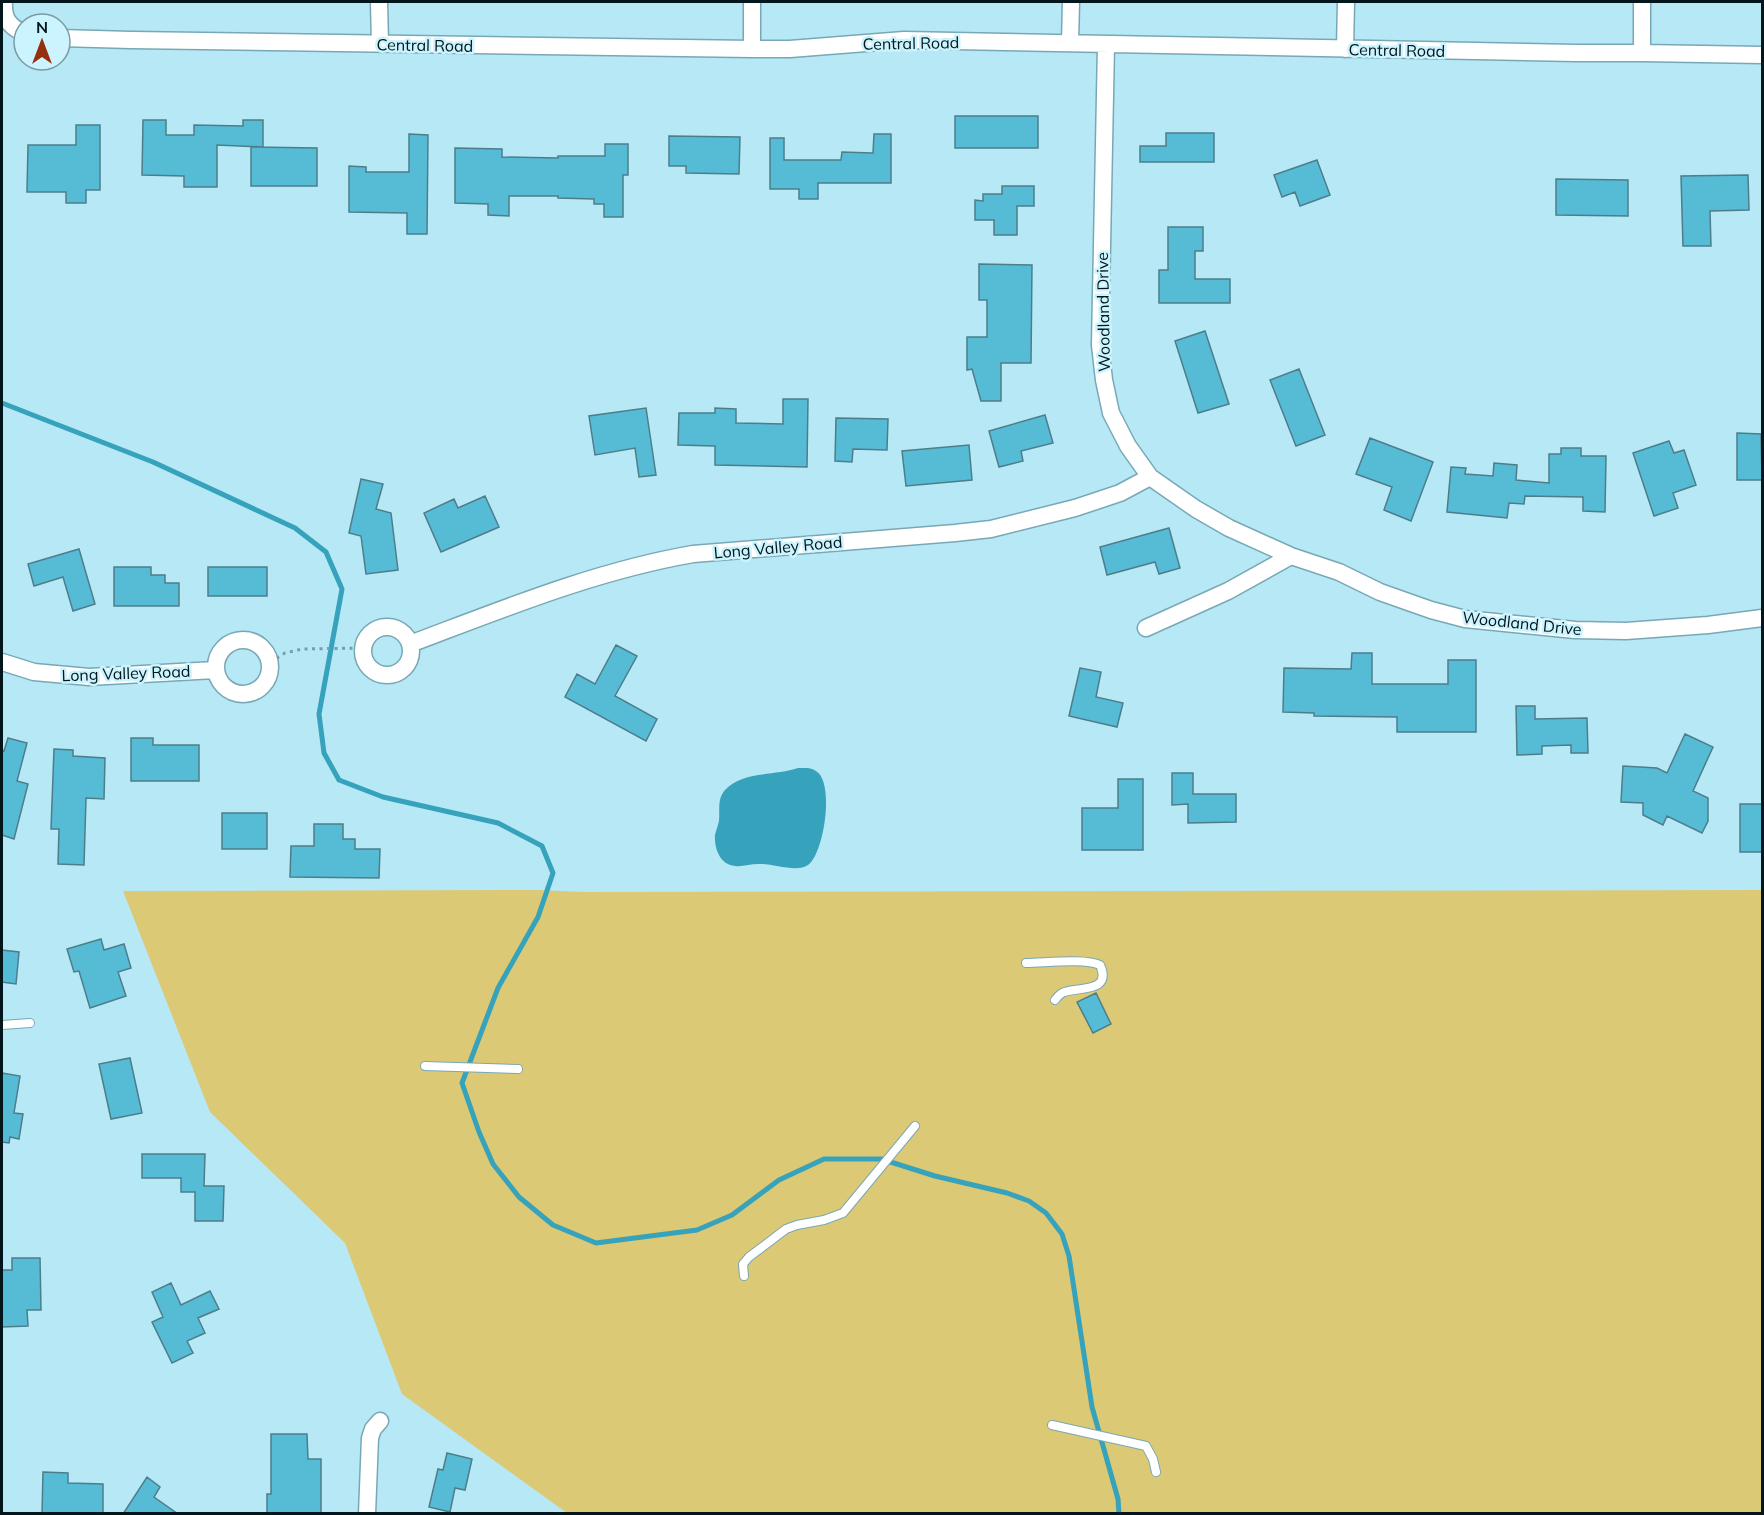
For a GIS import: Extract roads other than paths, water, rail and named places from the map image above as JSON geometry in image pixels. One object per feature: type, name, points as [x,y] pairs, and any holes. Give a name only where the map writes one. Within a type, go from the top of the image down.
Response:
[{"type":"street","points":[[379,2],[380,44]]},
{"type":"street","points":[[752,2],[752,49]]},
{"type":"street","points":[[1070,43],[1071,2]]},
{"type":"street","points":[[1345,49],[1346,2]]},
{"type":"street","points":[[1642,2],[1642,52]]},
{"type":"street","name":"Central Road","points":[[72,38],[752,49],[790,49],[904,40],[1762,55]]},
{"type":"street","name":"Woodland Drive","points":[[1106,45],[1100,345],[1111,413],[1128,446],[1150,477],[1196,509],[1221,523],[1292,556],[1339,572],[1380,592],[1465,619],[1575,630],[1626,631],[1708,625],[1762,618]]},
{"type":"street","name":"Long Valley Road","points":[[410,644],[548,593],[628,567],[663,559],[693,554],[991,529],[1075,508],[1120,493],[1150,477]]},
{"type":"street","points":[[1146,628],[1228,591],[1292,556]]},
{"type":"street","points":[[385,627],[393,627],[401,631],[410,644],[410,659],[400,671],[393,674],[378,673],[371,669],[356,648],[366,640],[370,633],[385,627]]},
{"type":"street","points":[[234,641],[253,641],[267,653],[270,662],[269,677],[258,690],[250,693],[231,692],[223,686],[215,670],[220,652],[234,641]]},
{"type":"street","name":"Long Valley Road","points":[[2,662],[34,672],[89,677],[215,670]]},
{"type":"street","points":[[367,1514],[370,1438],[373,1429],[380,1421]]},
{"type":"lane","points":[[1026,963],[1083,961],[1100,965],[1103,976],[1100,983],[1094,987],[1064,992],[1055,1000]]},
{"type":"lane","points":[[2,1025],[30,1023]]},
{"type":"lane","points":[[425,1066],[518,1069]]},
{"type":"lane","points":[[744,1276],[743,1264],[786,1229],[843,1213],[915,1126]]},
{"type":"lane","points":[[1052,1425],[1146,1446],[1156,1472]]},
{"type":"water","points":[[798,768],[810,768],[816,771],[822,778],[825,789],[823,833],[814,858],[808,865],[797,868],[764,864],[735,866],[725,863],[719,855],[715,840],[722,793],[740,780]]},
{"type":"waterway","points":[[2,403],[153,462],[295,528],[326,552],[342,589],[319,714],[324,753],[339,780],[383,797],[498,823],[542,846],[553,873],[538,917],[498,988],[462,1083],[493,1164],[519,1197],[553,1225],[596,1243],[697,1230],[732,1215],[779,1180],[824,1159],[881,1159],[1029,1201],[1046,1213],[1062,1234],[1069,1256],[1092,1407],[1118,1499],[1119,1514]]}]
